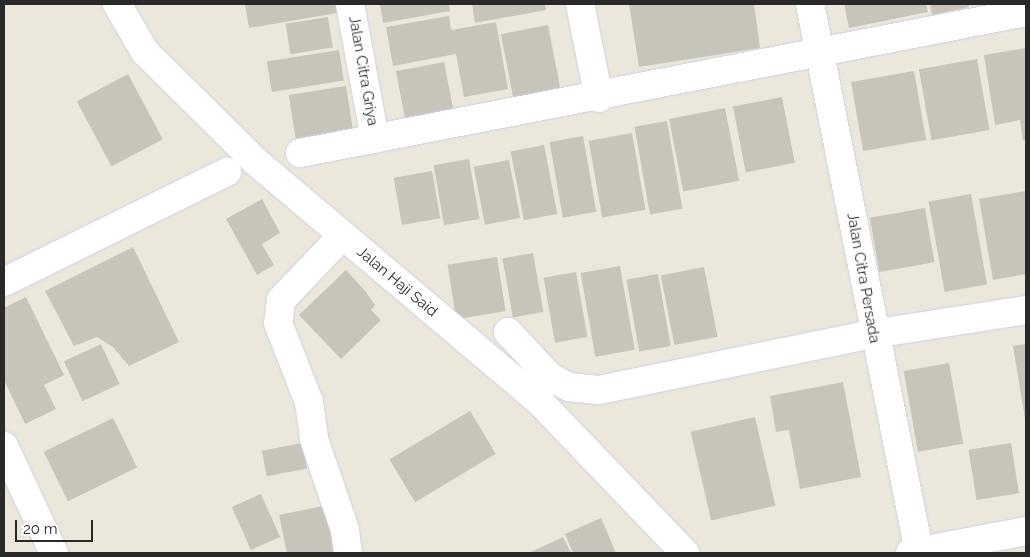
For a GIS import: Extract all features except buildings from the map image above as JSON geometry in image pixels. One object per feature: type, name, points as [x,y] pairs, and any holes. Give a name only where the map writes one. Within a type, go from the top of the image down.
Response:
[{"type":"street","name":"Jalan Haji Said","points":[[116,4],[145,52],[255,161],[541,403],[685,553]]},
{"type":"street","name":"Jalan Citra Griya","points":[[350,4],[375,139]]},
{"type":"street","points":[[580,4],[599,98]]},
{"type":"street","name":"Jalan Citra Persada","points":[[810,4],[848,184],[852,220],[914,552]]},
{"type":"street","points":[[300,153],[599,98],[819,51],[1026,12]]},
{"type":"street","points":[[4,282],[227,172]]},
{"type":"street","points":[[342,236],[281,300],[278,323],[309,402],[314,439],[344,530],[348,553]]},
{"type":"street","points":[[508,332],[550,377],[585,391],[873,334],[1026,310]]},
{"type":"street","points":[[7,461],[54,553]]},
{"type":"street","points":[[914,552],[1026,531]]}]
